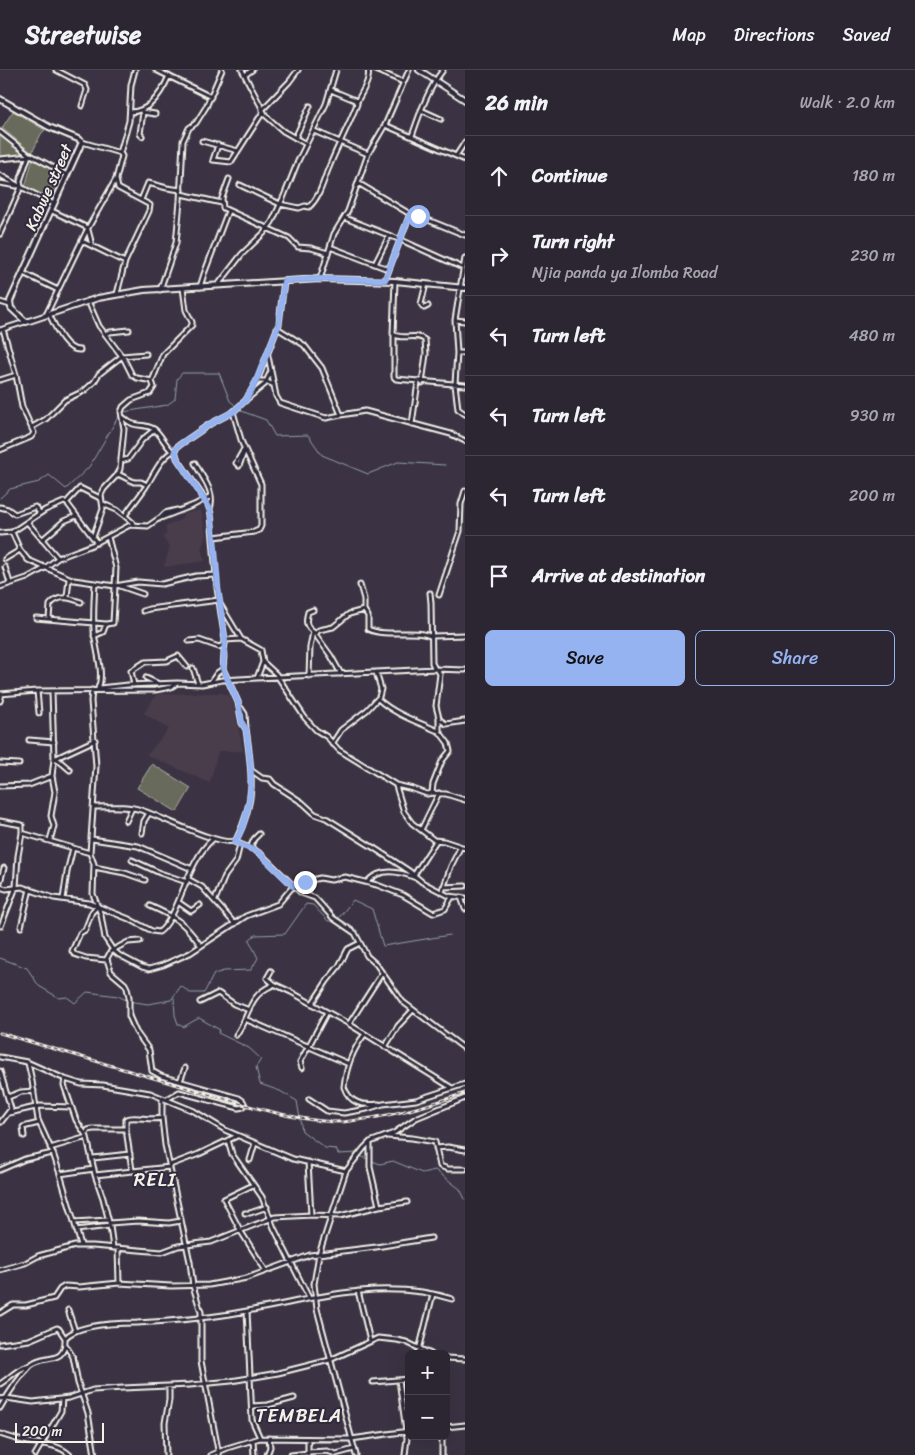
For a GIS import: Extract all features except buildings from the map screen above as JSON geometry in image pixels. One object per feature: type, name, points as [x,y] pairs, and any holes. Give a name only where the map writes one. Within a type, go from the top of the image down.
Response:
[{"type":"main road","points":[[419,70],[465,100]]},
{"type":"main road","name":"Kabwe street","points":[[0,99],[39,122],[82,142],[10,304]]},
{"type":"main road","points":[[10,304],[26,322],[88,301],[117,294],[183,288],[320,279],[385,280],[462,287]]},
{"type":"street","points":[[56,70],[86,85],[87,90],[82,106]]},
{"type":"street","points":[[80,350],[75,350],[67,344],[48,315],[88,229],[116,179],[130,112],[131,85],[135,70]]},
{"type":"street","points":[[156,70],[210,98]]},
{"type":"street","points":[[142,136],[140,134],[141,112],[162,90],[167,70]]},
{"type":"street","points":[[160,290],[175,248],[184,142],[189,128],[196,123],[210,98],[222,70]]},
{"type":"street","points":[[242,70],[263,111],[277,126],[306,144]]},
{"type":"street","points":[[245,75],[252,70]]},
{"type":"street","points":[[218,145],[214,160],[231,162],[263,111],[290,82],[298,70]]},
{"type":"street","points":[[218,286],[242,254],[268,228],[295,167],[314,131],[331,90],[336,70]]},
{"type":"street","points":[[240,185],[280,204],[299,208],[304,206],[310,207],[320,191],[369,74],[368,70]]},
{"type":"street","points":[[376,70],[402,82]]},
{"type":"street","points":[[320,279],[336,229],[345,218],[368,154],[385,125],[402,82],[409,70]]},
{"type":"street","points":[[412,136],[421,110],[435,80],[443,70]]},
{"type":"street","points":[[331,90],[356,102]]},
{"type":"street","points":[[295,138],[310,106]]},
{"type":"street","points":[[421,110],[441,119]]},
{"type":"street","points":[[130,112],[155,114]]},
{"type":"street","points":[[385,125],[465,160]]},
{"type":"street","points":[[314,131],[368,154]]},
{"type":"street","points":[[0,132],[30,156],[68,175]]},
{"type":"street","points":[[202,141],[238,151]]},
{"type":"street","points":[[82,142],[120,154]]},
{"type":"street","points":[[456,156],[465,142]]},
{"type":"street","points":[[0,159],[30,156]]},
{"type":"street","points":[[0,234],[30,156]]},
{"type":"street","points":[[0,175],[55,204]]},
{"type":"street","points":[[116,179],[120,191],[148,203],[150,208],[125,262],[117,294]]},
{"type":"street","points":[[229,179],[222,203],[223,208],[289,238],[298,246],[328,253]]},
{"type":"street","points":[[0,183],[19,186]]},
{"type":"street","points":[[141,200],[148,183],[222,203]]},
{"type":"street","points":[[358,183],[410,214],[465,236]]},
{"type":"street","points":[[52,211],[88,229]]},
{"type":"street","points":[[200,287],[228,211]]},
{"type":"street","points":[[385,280],[410,214]]},
{"type":"street","points":[[345,218],[401,240],[463,268]]},
{"type":"street","points":[[88,229],[92,246]]},
{"type":"street","points":[[374,264],[388,236]]},
{"type":"street","points":[[82,241],[125,262]]},
{"type":"street","points":[[330,247],[388,269]]},
{"type":"street","points":[[465,258],[462,287],[455,320],[457,353],[455,384],[458,408],[465,414]]},
{"type":"street","points":[[23,273],[58,290]]},
{"type":"street","points":[[246,400],[268,356],[278,328],[284,281]]},
{"type":"street","points":[[395,281],[394,378],[465,385]]},
{"type":"street","points":[[426,284],[421,304],[424,308],[428,306]]},
{"type":"street","points":[[100,498],[104,489],[118,474],[124,429],[123,406],[150,393],[154,387],[152,381],[163,354],[192,325],[186,310],[183,288]]},
{"type":"street","points":[[88,301],[104,334],[122,356],[134,377],[152,381]]},
{"type":"street","points":[[0,302],[10,304]]},
{"type":"street","points":[[455,320],[465,321]]},
{"type":"street","points":[[0,450],[33,436],[32,427],[22,407],[16,375],[1,330],[26,322]]},
{"type":"street","points":[[278,328],[298,340],[322,368],[341,415]]},
{"type":"street","points":[[104,334],[129,330]]},
{"type":"street","points":[[394,336],[414,336],[425,340],[426,354],[412,424]]},
{"type":"street","points":[[457,353],[465,353]]},
{"type":"street","points":[[32,427],[46,419],[65,400],[84,391],[94,382],[99,374],[122,356],[146,354]]},
{"type":"street","points":[[268,356],[277,401],[283,405],[326,418],[365,411],[451,434],[465,441]]},
{"type":"street","points":[[125,516],[160,464],[178,446],[210,424],[233,412],[267,382],[272,370]]},
{"type":"street","points":[[0,380],[16,375]]},
{"type":"street","points":[[256,381],[275,385]]},
{"type":"street","points":[[214,538],[254,532],[260,527],[261,484],[244,449],[233,412]]},
{"type":"street","points":[[122,415],[133,425],[142,425],[154,430],[173,451],[210,509]]},
{"type":"street","points":[[121,461],[128,459],[140,442],[154,430]]},
{"type":"street","points":[[195,463],[209,488],[211,496],[210,509],[216,575],[225,640],[223,669],[240,708],[242,723],[246,729],[252,770],[252,788],[249,805],[240,833],[234,842]]},
{"type":"street","points":[[118,474],[134,482],[141,482],[147,485]]},
{"type":"street","points":[[0,533],[12,532],[28,523],[40,513],[66,502],[80,488],[100,498],[103,504],[92,538]]},
{"type":"street","points":[[439,595],[440,587],[460,531],[461,504],[465,491]]},
{"type":"street","points":[[103,504],[117,510],[133,524],[148,526],[158,519],[211,496]]},
{"type":"street","points":[[66,502],[97,543]]},
{"type":"street","points":[[0,507],[17,514],[35,507],[40,513]]},
{"type":"street","points":[[42,540],[64,521],[76,516]]},
{"type":"street","points":[[28,523],[58,558]]},
{"type":"street","points":[[0,586],[27,578],[58,558],[97,543],[133,524]]},
{"type":"street","points":[[12,532],[20,550],[28,560],[69,579],[120,586],[138,582],[162,584],[216,575]]},
{"type":"street","points":[[36,618],[112,624],[114,621],[116,568],[108,537]]},
{"type":"street","points":[[5,558],[20,550]]},
{"type":"street","points":[[5,567],[10,583]]},
{"type":"street","points":[[67,598],[69,579]]},
{"type":"street","points":[[95,583],[94,636],[100,660],[101,681],[95,689],[91,701],[96,766],[90,853],[94,862],[92,890],[101,915],[104,935],[113,950],[126,959],[149,969],[163,966],[202,946],[246,916],[278,904],[293,886],[320,878],[331,880],[343,876],[394,891],[433,913],[445,909],[452,897]]},
{"type":"street","points":[[360,585],[364,599],[364,610],[368,616],[367,628],[369,630],[393,634],[465,635]]},
{"type":"street","points":[[120,586],[142,594]]},
{"type":"street","points":[[430,593],[432,603],[432,660],[440,674],[436,706],[439,718],[439,732]]},
{"type":"street","points":[[49,618],[51,603],[59,598],[81,602]]},
{"type":"street","points":[[143,611],[219,602]]},
{"type":"street","points":[[219,602],[241,639],[261,650],[263,662],[257,678]]},
{"type":"street","points":[[313,610],[308,612],[306,621],[308,627],[331,656],[341,674]]},
{"type":"street","points":[[309,676],[310,647],[314,633],[333,627],[349,614],[364,610]]},
{"type":"street","points":[[94,636],[103,632],[106,624]]},
{"type":"street","points":[[225,640],[241,639]]},
{"type":"street","points":[[189,640],[199,640],[219,647],[225,644]]},
{"type":"street","points":[[134,685],[131,671],[145,662],[168,661],[178,656],[187,667]]},
{"type":"street","points":[[423,670],[432,660]]},
{"type":"street","points":[[263,662],[278,677],[304,718],[316,730],[326,735],[332,744],[366,768],[396,785],[427,794],[446,794],[465,800]]},
{"type":"street","points":[[193,668],[198,684]]},
{"type":"street","points":[[210,682],[223,669]]},
{"type":"street","points":[[0,701],[1,694],[37,691],[178,683],[198,684],[257,678],[436,669],[465,670]]},
{"type":"street","points":[[332,744],[340,730],[367,710],[378,699],[381,689],[376,672]]},
{"type":"street","points":[[146,678],[160,684]]},
{"type":"street","points":[[231,687],[236,680]]},
{"type":"street","points":[[95,689],[155,690],[171,687],[178,683]]},
{"type":"street","points":[[37,691],[39,712]]},
{"type":"street","points":[[50,840],[54,826],[51,816],[55,792],[52,776],[55,758],[52,691]]},
{"type":"street","points":[[378,699],[411,719],[439,732],[448,743],[450,751],[443,758],[433,784],[432,793]]},
{"type":"street","points":[[439,718],[446,724],[465,722]]},
{"type":"street","points":[[29,740],[54,742]]},
{"type":"street","points":[[55,758],[95,740]]},
{"type":"street","points":[[55,758],[70,770]]},
{"type":"street","points":[[0,764],[19,764]]},
{"type":"street","points":[[252,770],[262,778],[271,780],[315,814],[326,818],[416,877],[452,897],[463,897],[465,909]]},
{"type":"street","points":[[0,786],[29,785],[52,776]]},
{"type":"street","points":[[396,785],[406,816],[436,841],[444,841],[463,848],[451,866],[442,892]]},
{"type":"street","points":[[421,830],[439,793]]},
{"type":"street","points":[[94,807],[132,808],[149,813],[213,839],[240,844],[267,859],[302,894],[311,896],[319,901],[333,918],[355,933],[367,956],[376,964],[403,1002],[465,1049]]},
{"type":"street","points":[[126,822],[132,808]]},
{"type":"street","points":[[142,833],[144,821],[149,813]]},
{"type":"street","points":[[0,821],[22,825],[16,887],[1,926]]},
{"type":"street","points":[[22,833],[90,853]]},
{"type":"street","points":[[250,848],[254,839],[259,834]]},
{"type":"street","points":[[92,839],[138,846],[192,869]]},
{"type":"street","points":[[0,888],[10,889],[16,887],[30,889],[50,897],[77,900],[98,906],[155,932],[159,932],[164,928],[172,915],[192,869],[213,839]]},
{"type":"street","points":[[416,877],[436,841]]},
{"type":"street","points":[[215,900],[226,873],[236,861],[240,844]]},
{"type":"street","points":[[63,899],[73,848]]},
{"type":"street","points":[[132,860],[160,873],[199,884],[235,924]]},
{"type":"street","points":[[94,867],[125,873],[145,880]]},
{"type":"street","points":[[0,882],[4,868]]},
{"type":"street","points":[[366,883],[373,876],[392,871],[416,877]]},
{"type":"street","points":[[443,887],[465,886]]},
{"type":"street","points":[[21,928],[30,889]]},
{"type":"street","points":[[178,902],[191,911],[200,905]]},
{"type":"street","points":[[98,906],[92,912],[85,930],[80,933],[72,952],[81,957],[107,959]]},
{"type":"street","points":[[150,906],[172,915],[186,927],[202,946]]},
{"type":"street","points":[[140,941],[128,942],[113,950],[107,959],[109,970],[125,984],[129,997],[130,1021],[149,1050],[152,1071],[161,1076],[239,1098],[245,1105],[238,1108],[179,1092],[167,1099]]},
{"type":"street","points":[[312,1004],[339,966],[348,949],[360,942]]},
{"type":"street","points":[[271,971],[267,978],[274,984],[349,1024],[452,1088]]},
{"type":"street","points":[[349,1024],[382,973]]},
{"type":"street","points":[[236,1035],[254,998],[274,984]]},
{"type":"street","points":[[200,1002],[218,993],[234,1004],[249,1010]]},
{"type":"street","points":[[385,1047],[398,1026],[413,1010]]},
{"type":"street","points":[[302,1068],[300,1062],[327,1012]]},
{"type":"street","points":[[245,1019],[349,1064]]},
{"type":"street","points":[[365,1034],[349,1064],[344,1087],[351,1099],[360,1104],[383,1104],[416,1100],[465,1084]]},
{"type":"street","points":[[0,1057],[27,1062],[81,1084],[103,1085],[146,1092],[167,1099],[207,1118],[237,1136],[293,1158],[346,1171]]},
{"type":"street","points":[[27,1062],[39,1123],[53,1153],[81,1245]]},
{"type":"street","points":[[180,1081],[185,1068]]},
{"type":"street","points":[[0,1071],[8,1097],[10,1113]]},
{"type":"street","points":[[65,1079],[64,1085],[71,1107],[78,1124],[86,1136],[93,1158],[95,1175],[109,1223],[113,1248]]},
{"type":"street","points":[[8,1097],[21,1092],[34,1091]]},
{"type":"street","points":[[162,1098],[162,1118],[170,1166],[187,1245],[193,1286],[200,1308],[200,1355],[219,1453]]},
{"type":"street","points":[[309,1099],[328,1111],[338,1113],[367,1109],[383,1104]]},
{"type":"street","points":[[356,1455],[319,1318],[315,1276],[319,1254],[346,1171],[370,1142],[386,1136],[416,1118],[465,1100]]},
{"type":"street","points":[[2,1122],[10,1113],[36,1106],[71,1107]]},
{"type":"street","points":[[132,1170],[126,1120],[128,1117],[150,1120],[162,1118]]},
{"type":"street","points":[[24,1136],[23,1127],[39,1123]]},
{"type":"street","points":[[86,1136],[88,1130],[93,1129],[126,1130]]},
{"type":"street","points":[[50,1148],[86,1136]]},
{"type":"street","points":[[95,1175],[170,1166],[237,1136]]},
{"type":"street","points":[[386,1136],[436,1143],[440,1166],[448,1170],[465,1169]]},
{"type":"street","points":[[228,1140],[232,1154],[262,1197],[270,1218],[310,1298]]},
{"type":"street","points":[[370,1142],[370,1167],[379,1206]]},
{"type":"street","points":[[250,1160],[255,1143]]},
{"type":"street","points":[[436,1148],[448,1147],[465,1150]]},
{"type":"street","points":[[0,1170],[32,1156],[53,1153]]},
{"type":"street","points":[[93,1158],[130,1154]]},
{"type":"street","points":[[308,1162],[311,1214]]},
{"type":"street","points":[[60,1174],[94,1169]]},
{"type":"street","points":[[253,1185],[224,1199],[240,1230],[266,1271]]},
{"type":"street","points":[[0,1270],[25,1263],[38,1256],[81,1245],[162,1252],[174,1247],[211,1242],[270,1218],[311,1214],[332,1216],[352,1214],[379,1206],[406,1202]]},
{"type":"street","points":[[245,1213],[266,1207]]},
{"type":"street","points":[[74,1222],[109,1223],[138,1221],[169,1223],[181,1220]]},
{"type":"street","points":[[76,1230],[109,1223]]},
{"type":"street","points":[[0,1313],[10,1306],[26,1305],[54,1298],[62,1287],[65,1286],[79,1287],[119,1283],[152,1286],[193,1286],[238,1280],[292,1261],[319,1254],[431,1238]]},
{"type":"street","points":[[118,1248],[119,1283]]},
{"type":"street","points":[[65,1338],[75,1331],[87,1328],[126,1323],[201,1319],[310,1298],[358,1291],[391,1289],[433,1294],[452,1299]]},
{"type":"street","points":[[358,1291],[370,1341]]},
{"type":"street","points":[[418,1348],[428,1318],[433,1294]]},
{"type":"street","points":[[68,1310],[75,1331]]},
{"type":"street","points":[[247,1311],[253,1423],[260,1438]]},
{"type":"street","points":[[0,1344],[29,1340],[57,1328],[65,1338],[64,1351],[57,1356],[20,1369],[0,1384]]},
{"type":"street","points":[[0,1399],[6,1398],[34,1402],[62,1399],[93,1390],[190,1386],[250,1378],[330,1360],[378,1338],[397,1340],[422,1350]]},
{"type":"street","points":[[65,1344],[73,1357],[88,1413],[95,1455]]},
{"type":"street","points":[[450,1358],[465,1359]]},
{"type":"street","points":[[0,1408],[31,1366]]},
{"type":"street","points":[[373,1382],[405,1379]]},
{"type":"street","points":[[399,1380],[405,1414]]},
{"type":"street","points":[[166,1455],[165,1423],[169,1400],[168,1386]]},
{"type":"street","points":[[252,1406],[268,1405],[294,1398]]},
{"type":"street","points":[[35,1455],[61,1411],[62,1399]]},
{"type":"street","points":[[450,1427],[465,1426]]},
{"type":"street","points":[[211,1455],[260,1438],[351,1440],[405,1431]]},
{"type":"street","points":[[0,1434],[26,1442],[42,1443],[63,1449],[70,1455]]},
{"type":"street","points":[[267,1455],[270,1447],[269,1438]]},
{"type":"street","points":[[253,1440],[254,1455]]},
{"type":"street","points":[[308,1440],[308,1453]]},
{"type":"street","points":[[405,1455],[407,1440]]},
{"type":"street","points":[[442,1440],[442,1455]]},
{"type":"street","points":[[291,1455],[327,1451],[336,1454],[354,1449]]},
{"type":"shaded area","points":[[201,510],[206,535],[201,549],[205,561],[164,567],[170,547],[163,538],[167,533],[165,527],[180,520],[184,514]]},
{"type":"shaded area","points":[[222,693],[232,697],[243,751],[218,751],[210,783],[147,755],[169,729],[144,713],[157,694]]},
{"type":"green space","points":[[13,111],[45,130],[41,134],[32,153],[2,128]]},
{"type":"green space","points":[[0,133],[28,156],[4,160],[0,157]]},
{"type":"green space","points":[[33,158],[67,172],[54,200],[25,187]]},
{"type":"green space","points":[[152,764],[191,788],[177,812],[137,788]]},
{"type":"waterway","points":[[123,412],[167,405],[175,399],[177,379],[182,373],[219,373],[230,401],[236,406]]},
{"type":"waterway","points":[[239,409],[266,420],[275,436],[308,435],[322,455],[368,474],[398,462],[445,465]]},
{"type":"waterway","points":[[0,498],[10,489],[39,482],[49,475],[66,489],[89,467],[120,414]]},
{"type":"waterway","points":[[338,919],[353,900],[372,909],[383,946],[450,935]]},
{"type":"waterway","points":[[0,958],[27,968],[39,986],[59,998],[67,997],[75,1003],[87,992],[118,996],[128,1001],[148,1004],[171,1000],[181,986],[190,993],[204,993],[214,974],[224,971],[251,970],[258,958],[249,940],[255,935],[285,934],[306,904],[313,905],[328,921],[335,921]]},
{"type":"waterway","points":[[174,998],[175,1015],[178,1024],[183,1027],[199,1018],[220,1030],[218,1033],[249,1048],[261,1059],[256,1067],[260,1084],[280,1091],[297,1101],[302,1131],[325,1148],[336,1149],[338,1154],[357,1153]]},
{"type":"waterway","points":[[360,1156],[380,1164],[393,1161],[422,1173],[435,1170],[460,1189],[465,1199]]},
{"type":"railway","points":[[0,1033],[249,1106],[283,1115],[319,1121],[343,1122],[378,1117],[465,1093]]},
{"type":"district","name":"RELI","points":[[155,1179]]},
{"type":"district","name":"TEMBELA","points":[[299,1415]]},
{"type":"route","points":[[305,882],[293,886],[258,852],[234,842],[244,823],[252,788],[252,770],[246,729],[242,723],[238,702],[223,669],[225,640],[210,509],[177,458],[175,450],[210,424],[233,412],[246,400],[268,356],[279,324],[284,281],[320,279],[385,280],[410,214],[418,216]]}]
